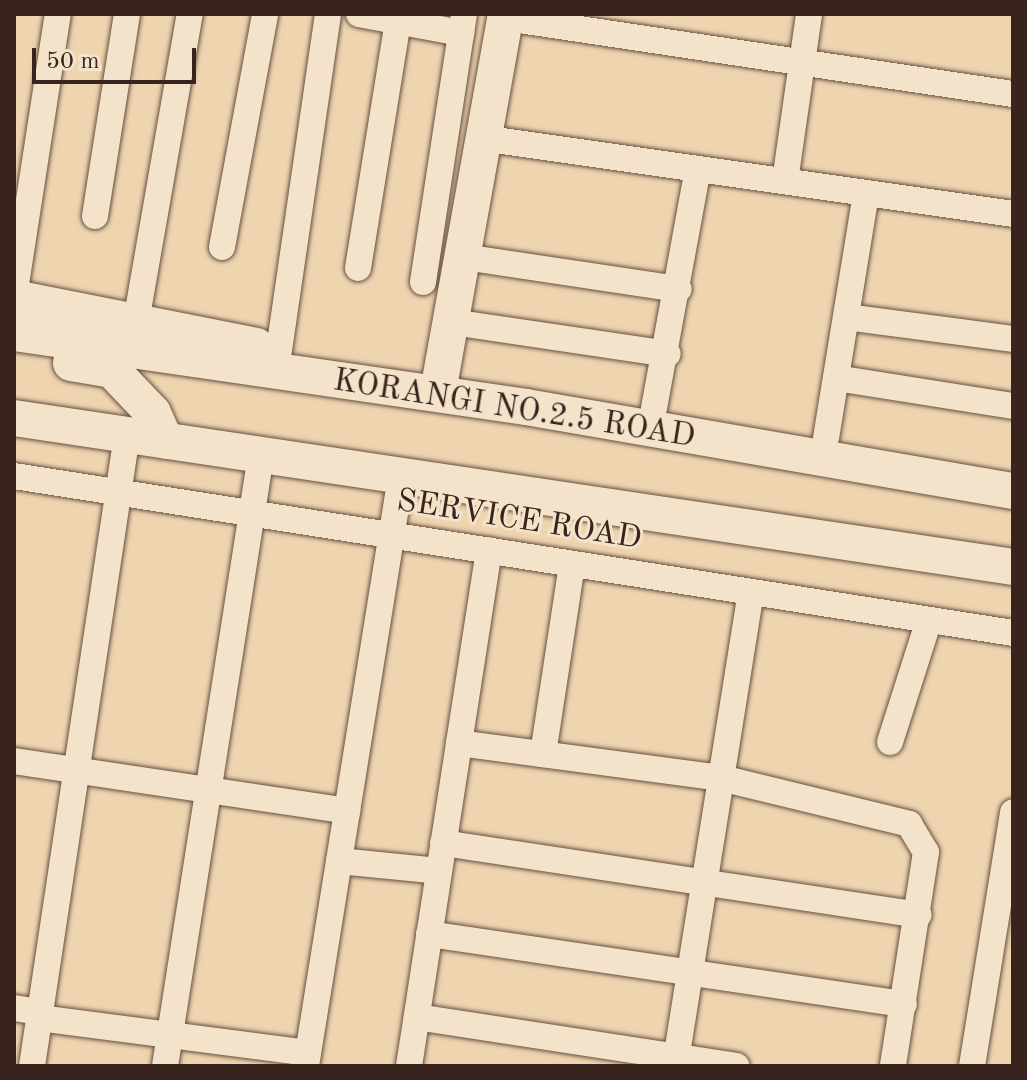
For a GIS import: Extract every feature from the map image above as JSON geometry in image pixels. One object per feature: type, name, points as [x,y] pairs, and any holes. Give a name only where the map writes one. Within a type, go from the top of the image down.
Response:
[{"type":"main road","points":[[441,375],[488,139],[506,16]]},
{"type":"main road","points":[[14,298],[279,350],[654,408],[831,450],[892,456],[930,478],[1013,491]]},
{"type":"main road","name":"KORANGI NO.2.5 ROAD","points":[[14,333],[831,450]]},
{"type":"main road","points":[[14,354],[112,370],[153,413],[165,440]]},
{"type":"main road","points":[[14,418],[1013,567]]},
{"type":"street","points":[[14,298],[58,14]]},
{"type":"street","points":[[95,216],[127,14]]},
{"type":"street","points":[[136,322],[190,14]]},
{"type":"street","points":[[222,247],[265,14]]},
{"type":"street","points":[[279,350],[328,14]]},
{"type":"street","points":[[359,14],[462,24],[423,282]]},
{"type":"street","points":[[785,181],[809,14]]},
{"type":"street","points":[[506,16],[1013,94]]},
{"type":"street","points":[[358,268],[398,18]]},
{"type":"street","points":[[488,139],[1013,214]]},
{"type":"street","points":[[654,408],[668,354],[698,169]]},
{"type":"street","points":[[831,450],[836,378],[866,193]]},
{"type":"street","points":[[464,257],[679,289]]},
{"type":"street","points":[[846,317],[1013,339]]},
{"type":"street","points":[[452,322],[668,354]]},
{"type":"street","points":[[836,378],[1013,406]]},
{"type":"street","points":[[32,1066],[127,435]]},
{"type":"street","points":[[165,1066],[261,455]]},
{"type":"street","name":"SERVICE ROAD","points":[[14,476],[1013,633]]},
{"type":"street","points":[[14,1008],[307,1060],[401,476]]},
{"type":"street","points":[[409,1066],[489,550]]},
{"type":"street","points":[[543,754],[572,564]]},
{"type":"street","points":[[676,1061],[751,592]]},
{"type":"street","points":[[890,742],[929,620]]},
{"type":"street","points":[[459,743],[721,778],[909,824],[926,852],[919,915],[893,1066]]},
{"type":"street","points":[[14,761],[347,811]]},
{"type":"street","points":[[972,1066],[1010,849],[1013,812]]},
{"type":"street","points":[[443,843],[919,915]]},
{"type":"street","points":[[339,861],[439,871]]},
{"type":"street","points":[[429,934],[904,1004]]},
{"type":"street","points":[[417,1017],[676,1061],[736,1066]]}]
